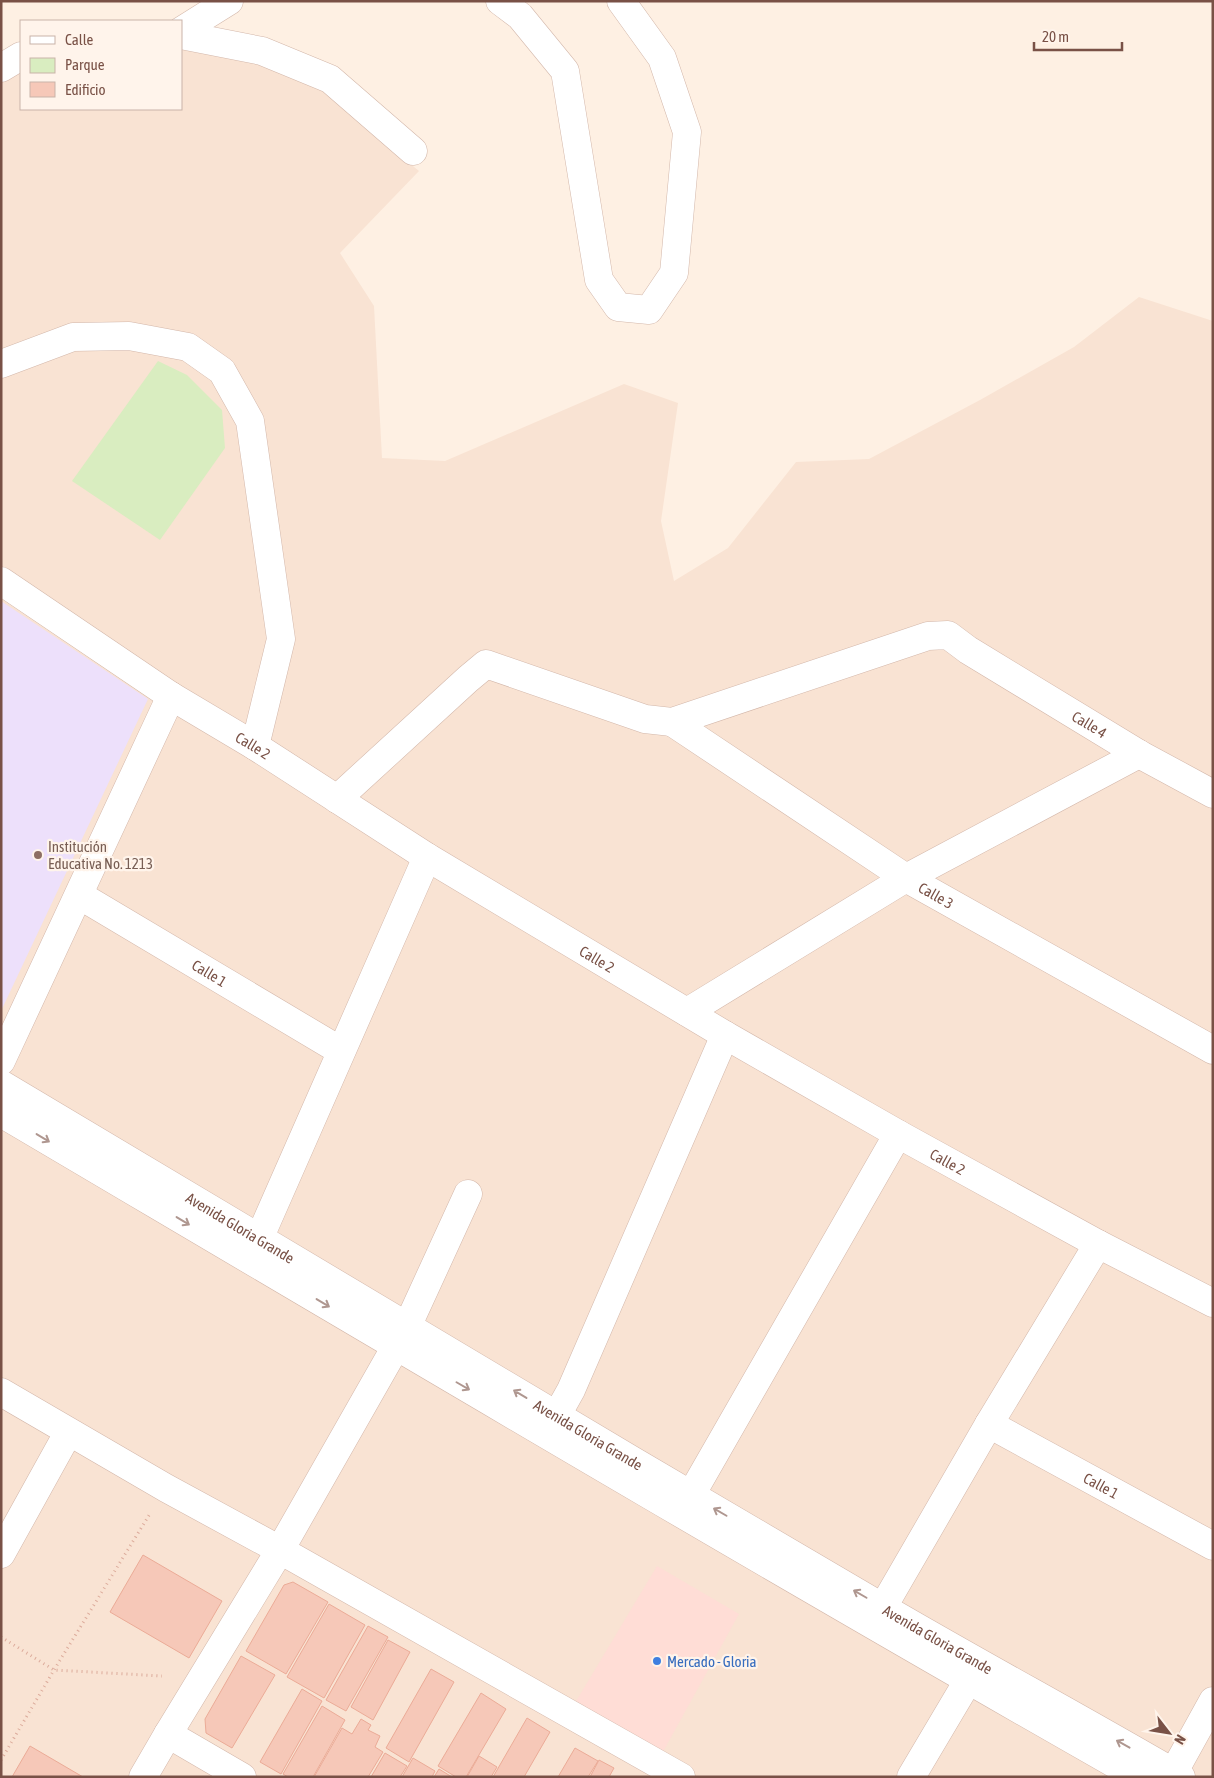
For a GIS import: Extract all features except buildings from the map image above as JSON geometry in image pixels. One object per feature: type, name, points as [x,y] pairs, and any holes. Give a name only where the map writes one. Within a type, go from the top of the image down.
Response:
[{"type":"street","points":[[182,30],[228,1]]},
{"type":"street","points":[[500,1],[520,16],[565,71],[598,280],[618,307],[649,310],[674,273],[688,132],[662,58],[621,1]]},
{"type":"street","points":[[182,35],[262,51],[330,78],[413,151]]},
{"type":"street","points":[[1,68],[20,57]]},
{"type":"street","points":[[1,364],[73,336],[129,336],[188,347],[222,371],[250,421],[282,639],[255,746]]},
{"type":"street","name":"Calle 2","points":[[1,580],[170,696],[255,746],[427,857],[726,1036],[898,1134],[1098,1244],[1213,1303]]},
{"type":"street","name":"Calle 4","points":[[672,722],[928,636],[948,635],[968,650],[1139,754],[1213,794]]},
{"type":"street","points":[[337,799],[486,664],[646,720],[672,722]]},
{"type":"street","points":[[1,1061],[170,696]]},
{"type":"street","name":"Calle 3","points":[[672,722],[906,878],[1213,1050]]},
{"type":"street","points":[[687,1012],[906,878],[1139,754]]},
{"type":"street","points":[[253,1249],[427,857]]},
{"type":"street","name":"Calle 1","points":[[79,895],[340,1052]]},
{"type":"street","points":[[557,1415],[571,1390],[726,1036]]},
{"type":"street","name":"Avenida Gloria Grande","points":[[1,1084],[253,1249]]},
{"type":"street","name":"Avenida Gloria Grande","points":[[1,1113],[253,1249],[973,1671],[1175,1775]]},
{"type":"street","points":[[692,1495],[898,1134]]},
{"type":"street","points":[[143,1777],[280,1550],[401,1337],[468,1194]]},
{"type":"street","points":[[883,1608],[989,1424],[1098,1244]]},
{"type":"street","name":"Avenida Gloria Grande","points":[[401,1337],[557,1415],[883,1608],[973,1671],[1138,1777]]},
{"type":"street","points":[[1,1392],[68,1433],[280,1550],[681,1777]]},
{"type":"street","name":"Calle 1","points":[[989,1424],[1213,1546]]},
{"type":"street","points":[[1,1554],[68,1433]]},
{"type":"street","points":[[911,1777],[973,1671]]},
{"type":"street","points":[[1175,1775],[1213,1701]]},
{"type":"street","points":[[168,1734],[242,1777]]},
{"type":"path","points":[[1,1760],[166,1488]]},
{"type":"path","points":[[1,1637],[54,1670],[162,1676]]},
{"type":"shaded area","points":[[182,49],[293,67],[419,171],[340,253],[374,306],[382,458],[445,461],[624,384],[678,403],[661,521],[674,581],[728,548],[796,462],[869,459],[1074,347],[1139,297],[1213,321],[1213,1777],[1,1777],[1,70],[20,60],[20,110],[182,110]]},
{"type":"shaded area","name":"Institución Educativa No. 1213","points":[[1,601],[148,699],[1,1011]]},
{"type":"shaded area","name":"Mercado - Gloria","points":[[657,1566],[739,1614],[659,1759],[572,1708]]},
{"type":"green space","points":[[158,361],[187,375],[222,410],[225,448],[160,540],[72,481]]},
{"type":"place","name":"Institución Educativa No. 1213","points":[[38,855]]},
{"type":"place","name":"Mercado - Gloria","points":[[657,1661]]}]
